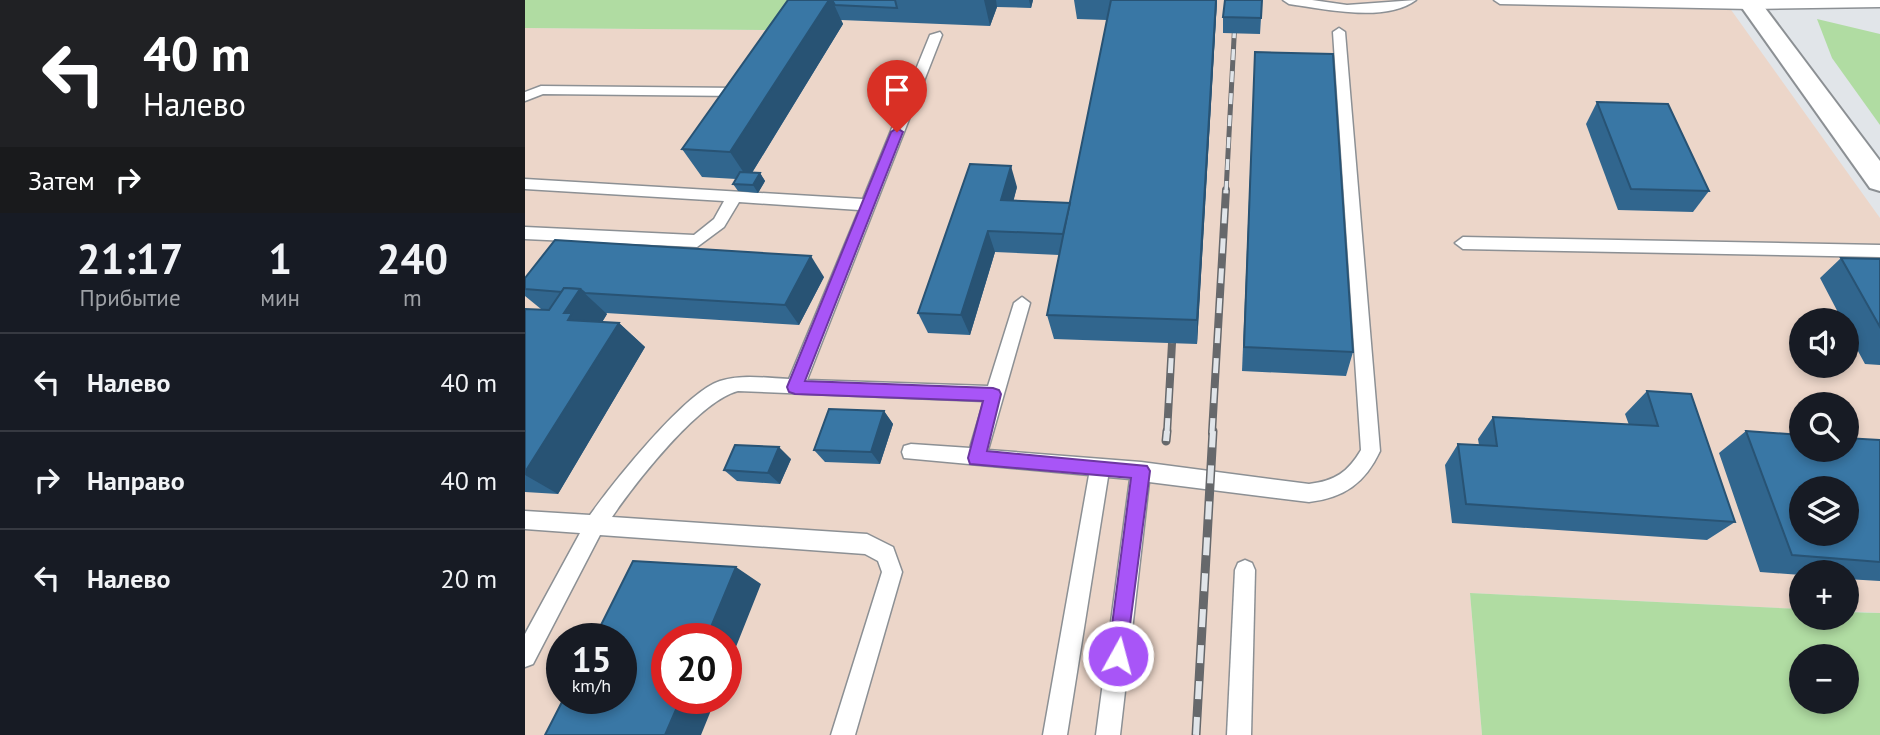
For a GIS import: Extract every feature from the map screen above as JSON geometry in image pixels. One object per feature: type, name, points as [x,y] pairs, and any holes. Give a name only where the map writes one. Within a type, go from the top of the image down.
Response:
[{"type":"street","points":[[1751,5],[1880,181]]},
{"type":"lane","points":[[1289,0],[1346,9],[1386,7],[1409,0]]},
{"type":"lane","points":[[1500,0],[1751,5],[1880,4]]},
{"type":"lane","points":[[912,452],[1141,471],[1309,493],[1334,491],[1356,476],[1371,451],[1339,32]]},
{"type":"lane","points":[[795,387],[936,34]]},
{"type":"lane","points":[[525,97],[541,90],[739,92]]},
{"type":"lane","points":[[525,184],[868,205]]},
{"type":"lane","points":[[525,233],[697,241],[719,223],[735,196]]},
{"type":"lane","points":[[1463,243],[1880,251]]},
{"type":"lane","points":[[976,458],[1022,303]]},
{"type":"lane","points":[[525,656],[596,523],[622,486],[700,401],[721,388],[738,384],[993,394]]},
{"type":"lane","points":[[1055,735],[1100,467]]},
{"type":"lane","points":[[1108,735],[1141,471]]},
{"type":"lane","points":[[525,520],[867,544],[886,554],[892,572],[843,735]]},
{"type":"lane","points":[[1239,735],[1245,570]]},
{"type":"shaded area","points":[[805,0],[1724,0],[1880,218],[1880,613],[1859,612],[1859,560],[1789,560],[1789,608],[1470,593],[1482,735],[525,735],[525,28],[775,30]]},
{"type":"green space","points":[[525,0],[805,0],[775,30],[525,28]]},
{"type":"green space","points":[[1817,19],[1880,34],[1880,125],[1832,58]]},
{"type":"green space","points":[[1470,593],[1789,608],[1789,630],[1859,630],[1859,612],[1880,613],[1880,735],[1482,735]]},
{"type":"building","points":[[788,0],[829,0],[730,152],[682,149]]},
{"type":"building","points":[[832,0],[895,0],[897,8],[835,5]]},
{"type":"building","points":[[1111,0],[1216,0],[1197,320],[1047,315]]},
{"type":"building","points":[[1225,0],[1262,0],[1261,18],[1223,17]]},
{"type":"building","points":[[1255,52],[1333,54],[1353,352],[1244,347]]},
{"type":"building","points":[[1597,102],[1668,104],[1709,191],[1631,189]]},
{"type":"building","points":[[970,164],[1011,166],[1001,200],[1070,203],[1063,234],[988,231],[961,315],[918,313]]},
{"type":"building","points":[[740,172],[760,173],[753,185],[733,184]]},
{"type":"building","points":[[555,240],[811,256],[785,305],[585,293],[580,289],[564,288],[562,292],[525,289],[525,278]]},
{"type":"building","points":[[1841,258],[1880,259],[1880,327]]},
{"type":"building","points":[[564,288],[580,289],[564,313],[572,313],[568,320],[619,323],[525,472],[525,309],[549,310]]},
{"type":"building","points":[[1647,391],[1691,394],[1735,522],[1466,504],[1458,444],[1497,446],[1493,417],[1658,426]]},
{"type":"building","points":[[829,409],[884,411],[871,452],[814,450]]},
{"type":"building","points":[[1746,431],[1789,434],[1789,462],[1859,462],[1859,439],[1880,440],[1880,562],[1792,555]]},
{"type":"building","points":[[735,445],[779,447],[768,473],[724,470]]},
{"type":"building","points":[[633,561],[736,567],[713,623],[651,623],[651,714],[674,714],[665,735],[545,735],[556,714],[637,714],[637,623],[602,623]]},
{"type":"railway","points":[[1226,192],[1236,0]]},
{"type":"railway","points":[[1212,433],[1226,190]]},
{"type":"railway","points":[[1167,433],[1172,343]]},
{"type":"railway","points":[[1166,441],[1167,431]]},
{"type":"railway","points":[[1196,735],[1213,431]]},
{"type":"route","points":[[897,132],[795,387],[993,394],[976,458],[1141,471],[1118,656]]}]
